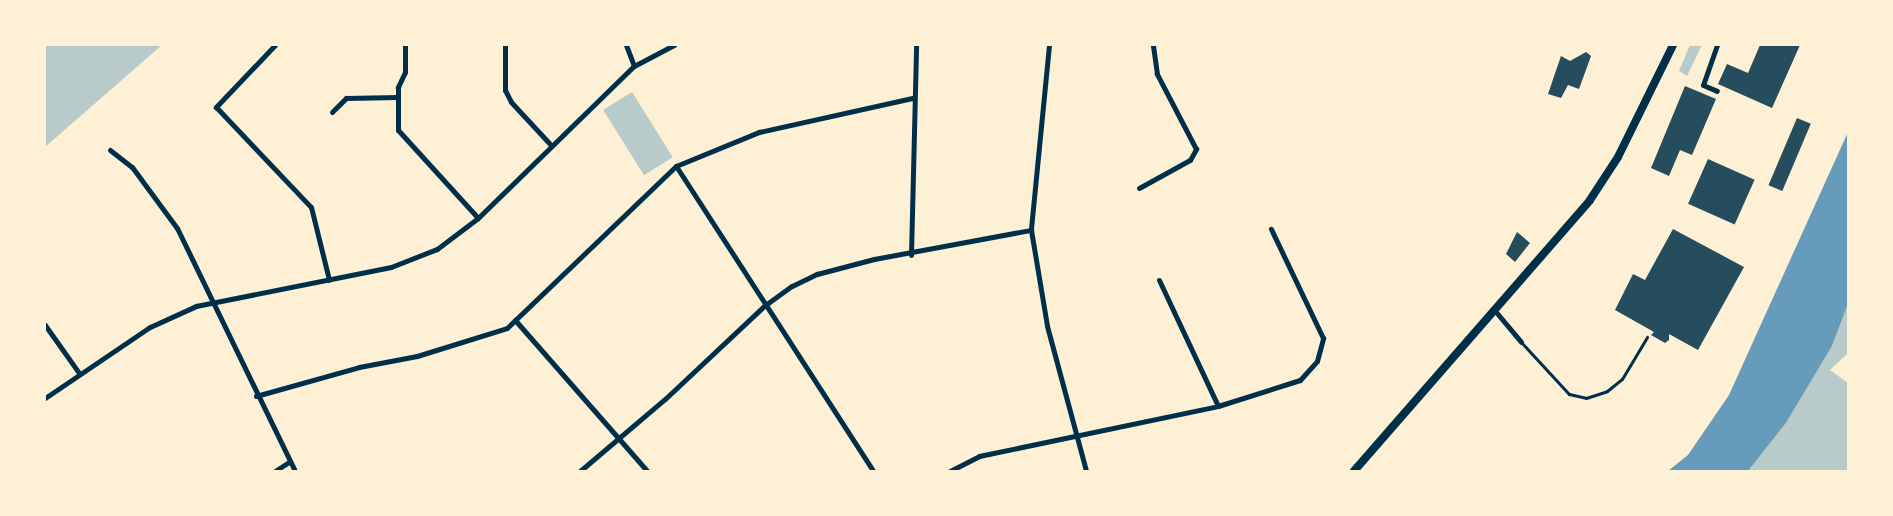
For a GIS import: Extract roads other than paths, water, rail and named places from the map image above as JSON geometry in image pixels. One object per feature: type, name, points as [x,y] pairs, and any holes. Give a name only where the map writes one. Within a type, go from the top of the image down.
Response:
[{"type":"main road","points":[[1354,471],[1570,226],[1605,177],[1673,45]]},
{"type":"street","points":[[275,45],[272,52],[216,107],[311,207],[329,280]]},
{"type":"street","points":[[405,45],[405,72],[398,97],[398,130],[402,139],[477,218]]},
{"type":"street","points":[[505,45],[505,90],[511,102],[551,145]]},
{"type":"street","points":[[626,45],[634,66]]},
{"type":"street","points":[[45,398],[79,373],[159,322],[196,306],[215,304],[409,262],[451,241],[634,66],[674,45]]},
{"type":"street","points":[[911,255],[912,98],[916,45]]},
{"type":"street","points":[[1049,45],[1031,230],[1047,326],[1086,471]]},
{"type":"street","points":[[1139,188],[1190,160],[1197,148],[1157,74],[1153,45]]},
{"type":"street","points":[[1717,45],[1703,86],[1717,91]]},
{"type":"street","points":[[332,112],[346,98],[398,97]]},
{"type":"street","points":[[256,396],[358,367],[417,357],[507,328],[676,166],[759,132],[912,98]]},
{"type":"street","points":[[110,150],[132,167],[177,228],[215,304],[256,396],[295,471]]},
{"type":"street","points":[[676,166],[719,228],[764,306],[873,471]]},
{"type":"street","points":[[950,471],[979,456],[1218,406],[1300,380],[1317,361],[1323,338],[1271,229]]},
{"type":"street","points":[[580,471],[764,306],[817,274],[874,259],[911,255],[1031,230]]},
{"type":"street","points":[[1159,280],[1218,406]]},
{"type":"street","points":[[1496,312],[1521,342]]},
{"type":"street","points":[[515,320],[647,471]]},
{"type":"street","points":[[45,326],[79,373]]},
{"type":"street","points":[[275,471],[289,462]]},
{"type":"lane","points":[[1521,342],[1569,394],[1586,398],[1607,392],[1622,379],[1647,337]]},
{"type":"water","points":[[1848,132],[1848,304],[1832,346],[1786,423],[1748,471],[1668,471],[1688,455],[1729,395]]}]
